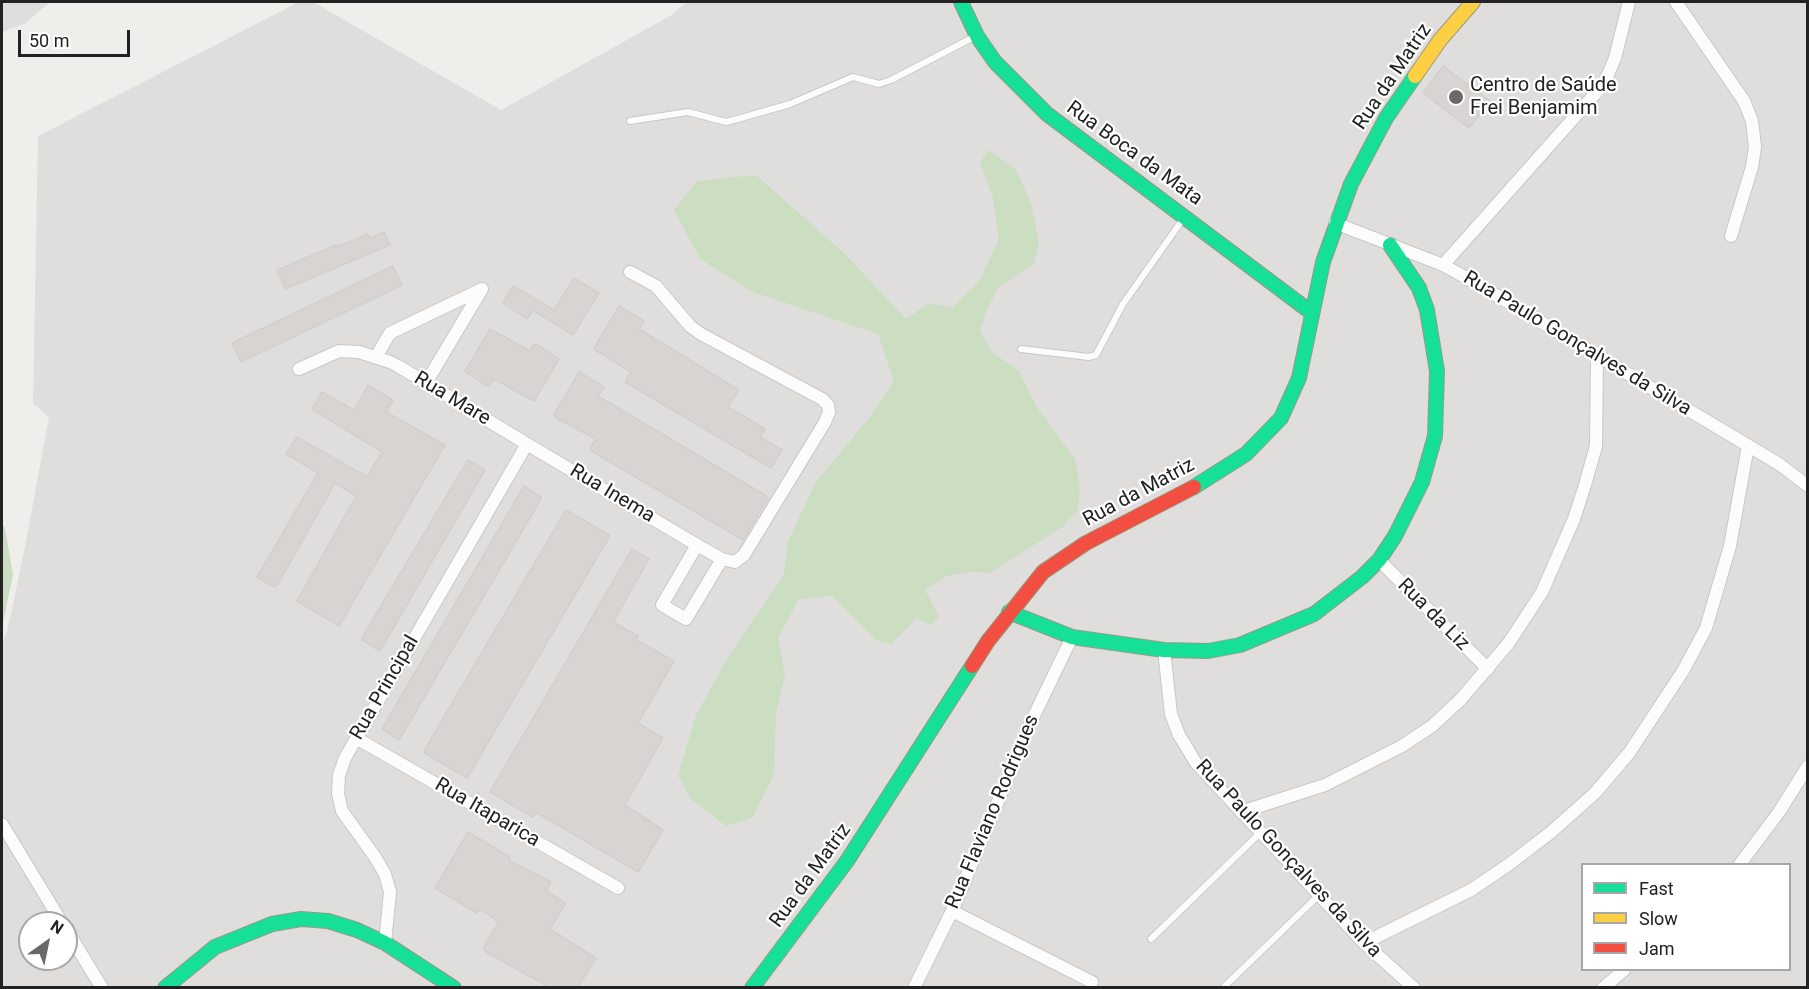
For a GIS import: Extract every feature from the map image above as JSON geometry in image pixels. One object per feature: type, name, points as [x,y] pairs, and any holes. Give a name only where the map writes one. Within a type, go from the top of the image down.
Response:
[{"type":"street","name":"Rua Boca da Mata","points":[[961,2],[976,36],[1018,87],[1047,114],[1312,313]]},
{"type":"street","name":"Rua da Matriz","points":[[752,987],[847,861],[1009,612],[1043,572],[1063,556],[1212,476],[1246,454],[1267,435],[1281,418],[1292,399],[1299,378],[1323,262],[1335,223],[1351,184],[1386,118],[1440,40],[1473,2]]},
{"type":"street","points":[[1443,265],[1604,84],[1615,58],[1629,2]]},
{"type":"street","points":[[1676,2],[1744,101],[1752,120],[1755,147],[1752,167],[1731,236]]},
{"type":"street","name":"Rua Paulo Gonçalves da Silva","points":[[1335,223],[1443,265],[1748,446],[1808,486]]},
{"type":"street","points":[[1009,612],[1072,637],[1164,650],[1208,651],[1240,645],[1276,632],[1314,614],[1378,560],[1395,536],[1422,482],[1436,436],[1438,404],[1437,371],[1427,310],[1419,288],[1390,245]]},
{"type":"street","points":[[630,272],[660,290],[690,326],[701,334],[813,394],[828,405],[829,412],[825,422],[744,555],[735,562],[722,560],[686,619],[662,605],[697,544]]},
{"type":"street","points":[[376,357],[390,333],[482,289],[426,383]]},
{"type":"street","name":"Rua Mare","points":[[299,369],[339,351],[376,357],[398,366],[527,444]]},
{"type":"street","points":[[1241,812],[1325,785],[1402,746],[1432,726],[1488,669],[1524,622],[1542,592],[1574,519],[1596,446],[1597,356]]},
{"type":"street","name":"Rua Inema","points":[[527,444],[722,560]]},
{"type":"street","name":"Rua Principal","points":[[385,943],[390,892],[385,874],[342,811],[338,794],[339,775],[357,738],[527,444]]},
{"type":"street","points":[[1364,944],[1471,890],[1508,865],[1550,833],[1595,793],[1629,753],[1683,671],[1706,628],[1730,546],[1748,446]]},
{"type":"street","name":"Rua da Liz","points":[[1378,560],[1488,669]]},
{"type":"street","name":"Rua Flaviano Rodrigues","points":[[914,987],[952,911],[1032,720],[1072,637]]},
{"type":"street","name":"Rua Paulo Gonçalves da Silva","points":[[1164,650],[1171,714],[1179,735],[1196,762],[1364,944],[1414,987]]},
{"type":"street","name":"Rua Itaparica","points":[[357,738],[618,888]]},
{"type":"street","points":[[1741,863],[1779,812],[1808,766]]},
{"type":"street","points":[[2,824],[55,911]]},
{"type":"street","points":[[952,911],[1092,982]]},
{"type":"street","points":[[165,987],[215,947],[272,924],[301,919],[328,921],[357,930],[385,943],[454,987]]},
{"type":"street","points":[[78,948],[102,987]]},
{"type":"street","points":[[1603,987],[1622,971]]},
{"type":"lane","points":[[630,121],[688,112],[726,122],[790,104],[853,77],[879,84],[891,80],[976,36]]},
{"type":"lane","points":[[1022,349],[1089,357],[1096,355],[1123,304],[1185,216]]},
{"type":"lane","points":[[1151,939],[1260,833]]},
{"type":"lane","points":[[1223,987],[1318,896]]},
{"type":"shaded area","points":[[2,2],[50,2],[24,24],[2,32]]},
{"type":"shaded area","points":[[299,2],[313,2],[501,110],[670,16],[687,2],[1807,2],[1807,987],[2,988],[2,644],[7,632],[25,547],[49,417],[33,403],[38,136]]},
{"type":"green space","points":[[989,150],[1016,170],[1031,203],[1039,242],[1034,263],[998,288],[985,314],[980,331],[992,352],[1019,371],[1036,406],[1075,459],[1080,487],[1078,510],[1064,526],[990,573],[970,572],[947,576],[925,590],[939,616],[932,625],[916,619],[891,644],[876,640],[832,596],[799,599],[778,638],[785,675],[776,713],[774,774],[752,818],[726,826],[692,800],[678,776],[696,715],[728,657],[784,574],[788,541],[816,482],[869,418],[894,382],[878,334],[753,292],[700,259],[674,210],[697,181],[756,175],[845,254],[906,319],[929,303],[952,308],[978,283],[999,240],[993,198],[980,162]]},
{"type":"green space","points":[[2,524],[5,528],[13,575],[2,628]]},
{"type":"building","name":"Centro de Saúde Frei Benjamim","points":[[1443,66],[1490,101],[1469,128],[1423,93]]},
{"type":"building","points":[[384,232],[390,245],[285,289],[277,270],[336,245],[337,247],[368,234],[370,238]]},
{"type":"building","points":[[393,266],[402,285],[241,362],[232,344],[236,341]]},
{"type":"building","points":[[574,278],[599,293],[573,335],[533,310],[527,319],[503,303],[513,286],[554,310]]},
{"type":"building","points":[[619,306],[644,321],[639,329],[739,390],[728,407],[765,429],[760,437],[782,450],[771,468],[625,382],[631,372],[594,348]]},
{"type":"building","points":[[490,329],[530,351],[534,344],[538,345],[559,359],[534,401],[494,379],[489,386],[485,385],[465,371]]},
{"type":"building","points":[[579,372],[604,387],[598,396],[768,498],[743,540],[593,452],[590,448],[596,439],[556,418],[554,415]]},
{"type":"building","points":[[368,385],[393,400],[386,412],[445,445],[339,626],[297,601],[356,496],[335,483],[278,584],[274,587],[257,577],[318,473],[286,454],[297,437],[367,477],[382,452],[312,409],[322,392],[354,410]]},
{"type":"building","points":[[468,460],[485,470],[380,651],[362,640],[363,636]]},
{"type":"building","points":[[524,486],[541,497],[540,501],[399,740],[382,729]]},
{"type":"building","points":[[566,510],[609,535],[608,539],[467,778],[424,753],[425,749]]},
{"type":"building","points":[[632,549],[649,559],[613,622],[638,636],[636,640],[674,661],[638,723],[663,738],[625,805],[663,830],[638,872],[537,813],[533,817],[490,792]]},
{"type":"building","points":[[468,832],[510,857],[508,860],[551,882],[546,891],[566,903],[550,929],[596,958],[578,987],[549,987],[486,952],[483,948],[499,922],[480,909],[477,913],[435,888]]},
{"type":"traffic: fast","points":[[961,2],[977,36],[995,62],[1047,114],[1312,313]]},
{"type":"traffic: fast","points":[[1194,487],[1246,454],[1281,418],[1299,378],[1323,262],[1351,184],[1386,118],[1415,76]]},
{"type":"traffic: fast","points":[[1009,612],[1072,637],[1164,650],[1208,651],[1240,645],[1314,614],[1362,577],[1379,560],[1395,536],[1422,482],[1435,436],[1437,371],[1427,310],[1419,288],[1390,245]]},
{"type":"traffic: fast","points":[[752,988],[847,861],[972,666]]},
{"type":"traffic: fast","points":[[165,988],[215,947],[272,924],[301,919],[328,921],[357,930],[385,943],[454,988]]},
{"type":"traffic: slow","points":[[1415,76],[1440,40],[1473,2]]},
{"type":"traffic: jam","points":[[972,666],[988,641],[1043,572],[1086,543],[1194,487]]},
{"type":"place","name":"Centro de Saúde Frei Benjamim","points":[[1456,97]]}]
